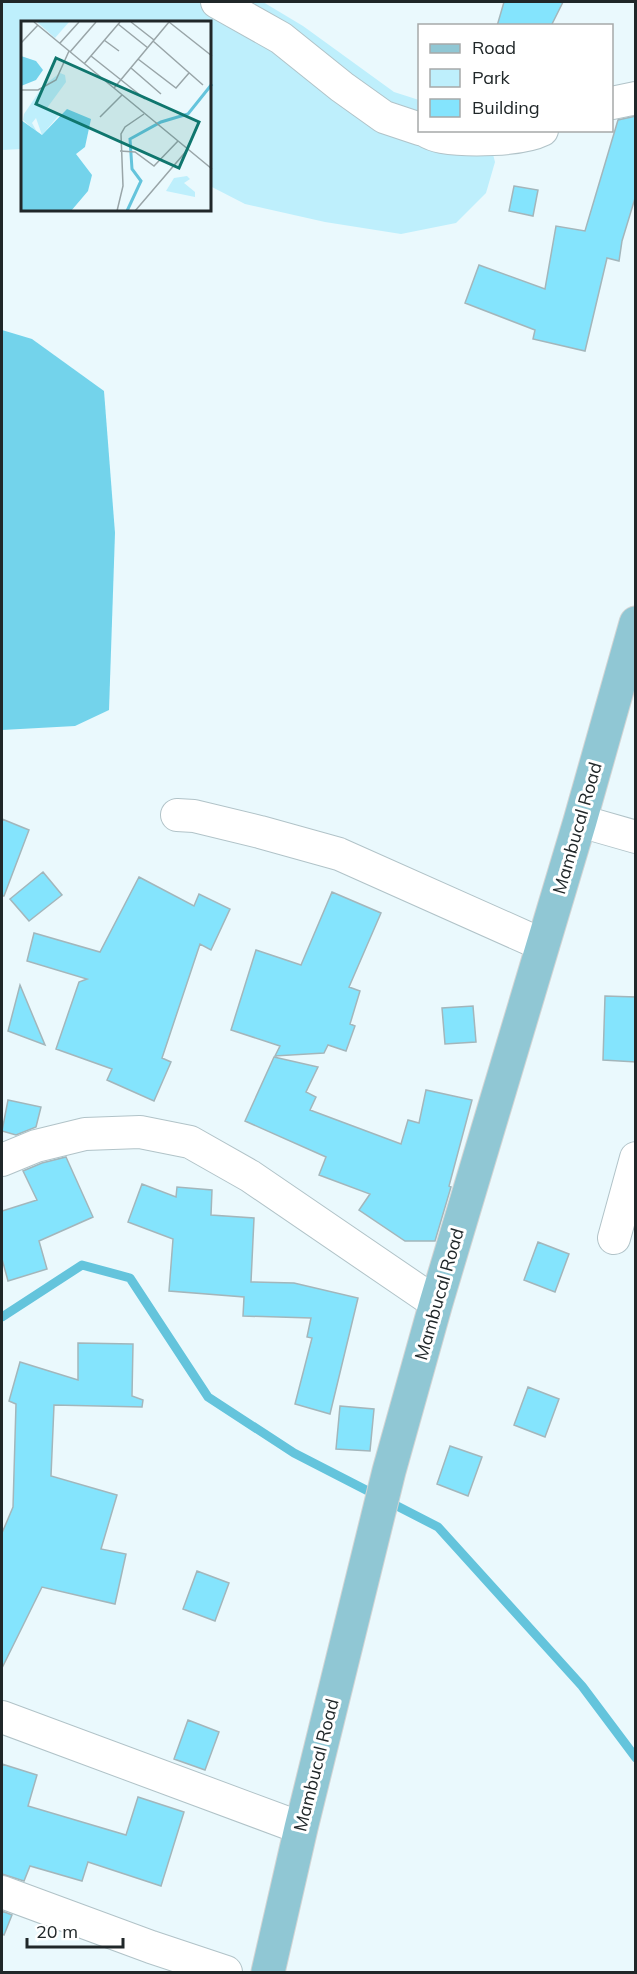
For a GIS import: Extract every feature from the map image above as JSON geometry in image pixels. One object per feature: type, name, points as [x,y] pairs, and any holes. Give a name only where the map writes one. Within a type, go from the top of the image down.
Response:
[{"type":"main road","name":"Mambucal Road","points":[[268,1972],[300,1828],[389,1471],[436,1303],[580,822],[636,623]]},
{"type":"street","points":[[217,2],[281,38],[384,117],[418,129]]},
{"type":"street","points":[[613,103],[636,98]]},
{"type":"street","points":[[428,132],[442,137],[493,140],[538,132]]},
{"type":"street","points":[[177,815],[194,816],[339,854],[543,945]]},
{"type":"street","points":[[580,822],[636,837]]},
{"type":"street","points":[[2,1160],[36,1146],[85,1134],[140,1132],[190,1142],[250,1176],[436,1303]]},
{"type":"street","points":[[614,1238],[636,1158]]},
{"type":"street","points":[[2,1717],[300,1828]]},
{"type":"street","points":[[2,1892],[226,1972]]},
{"type":"green space","points":[[2,2],[263,2],[303,26],[394,92],[418,100],[418,132],[487,132],[495,162],[486,193],[456,223],[401,234],[325,222],[245,204],[212,187],[212,21],[21,21],[21,149],[2,150]]},
{"type":"shaded area","points":[[2,330],[32,339],[104,391],[115,533],[109,710],[75,726],[2,730]]},
{"type":"building","points":[[504,2],[563,2],[552,24],[498,24]]},
{"type":"building","points":[[636,116],[636,195],[622,241],[619,261],[607,258],[585,351],[533,339],[535,330],[465,303],[479,265],[545,289],[556,226],[585,231],[618,120]]},
{"type":"building","points":[[514,186],[538,190],[533,216],[509,211]]},
{"type":"building","points":[[2,819],[29,830],[4,896],[2,896]]},
{"type":"building","points":[[43,872],[62,895],[29,921],[10,899]]},
{"type":"building","points":[[139,877],[194,906],[199,894],[230,909],[211,950],[200,944],[162,1058],[171,1062],[154,1101],[107,1080],[112,1069],[56,1049],[79,982],[87,979],[27,961],[34,933],[100,952]]},
{"type":"building","points":[[332,892],[381,913],[349,987],[360,991],[350,1024],[355,1026],[346,1051],[328,1045],[324,1053],[275,1056],[280,1046],[231,1030],[256,950],[301,965]]},
{"type":"building","points":[[20,985],[45,1045],[8,1031]]},
{"type":"building","points":[[605,996],[636,997],[636,1062],[603,1060]]},
{"type":"building","points":[[473,1006],[476,1042],[445,1044],[442,1008]]},
{"type":"building","points":[[274,1057],[318,1067],[306,1092],[316,1097],[310,1110],[401,1144],[408,1120],[419,1123],[426,1090],[472,1100],[435,1241],[405,1241],[359,1210],[370,1194],[319,1175],[326,1157],[245,1121]]},
{"type":"building","points":[[8,1100],[41,1107],[36,1127],[16,1135],[2,1131]]},
{"type":"building","points":[[66,1157],[93,1217],[39,1241],[47,1269],[8,1281],[2,1259],[2,1211],[37,1200],[23,1171]]},
{"type":"building","points":[[142,1184],[176,1197],[177,1187],[212,1190],[211,1215],[254,1218],[251,1282],[294,1283],[358,1298],[330,1414],[295,1404],[312,1338],[307,1337],[311,1318],[243,1316],[244,1297],[169,1291],[173,1239],[128,1222]]},
{"type":"building","points":[[538,1242],[569,1254],[555,1292],[524,1280]]},
{"type":"building","points":[[78,1343],[133,1344],[132,1396],[143,1400],[142,1407],[54,1405],[51,1476],[117,1495],[101,1549],[126,1554],[115,1604],[42,1587],[2,1668],[2,1533],[13,1507],[16,1404],[9,1401],[20,1362],[78,1380]]},
{"type":"building","points":[[528,1387],[559,1399],[545,1437],[514,1425]]},
{"type":"building","points":[[340,1406],[374,1409],[370,1451],[336,1449]]},
{"type":"building","points":[[450,1446],[482,1457],[468,1496],[437,1484]]},
{"type":"building","points":[[197,1571],[229,1583],[215,1621],[183,1609]]},
{"type":"building","points":[[188,1720],[219,1732],[205,1770],[174,1759]]},
{"type":"building","points":[[2,1764],[37,1775],[28,1806],[126,1835],[138,1797],[184,1812],[161,1886],[88,1862],[82,1881],[30,1866],[24,1881],[2,1874]]},
{"type":"building","points":[[2,1911],[12,1915],[4,1935],[2,1934]]},
{"type":"waterway","points":[[2,1317],[82,1265],[130,1278],[208,1397],[294,1453],[438,1527],[582,1686],[636,1758]]}]
